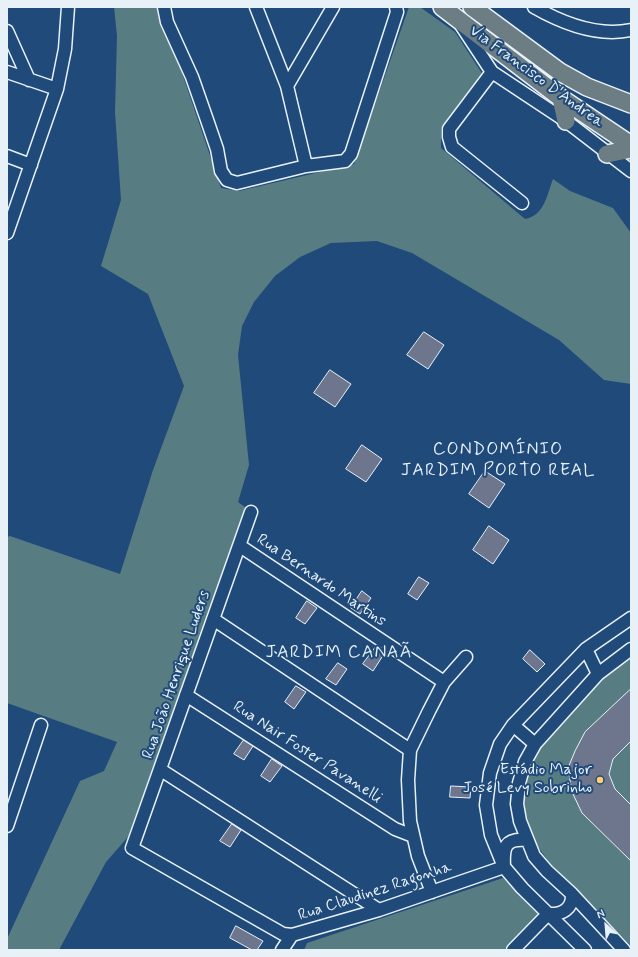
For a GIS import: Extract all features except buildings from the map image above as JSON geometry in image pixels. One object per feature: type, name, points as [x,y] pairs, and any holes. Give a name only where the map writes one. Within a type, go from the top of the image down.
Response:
[{"type":"highway","name":"Via Francisco D'Andrea","points":[[442,7],[561,98],[631,145]]},
{"type":"highway","name":"Via Francisco D'Andrea","points":[[472,7],[560,72],[587,88],[627,99]]},
{"type":"highway","points":[[561,98],[566,121]]},
{"type":"highway","points":[[607,154],[631,149]]},
{"type":"street","points":[[7,233],[57,90],[64,50],[68,7]]},
{"type":"street","points":[[164,7],[167,22],[192,77],[204,111],[217,149],[221,172],[227,180],[237,183],[306,166],[344,161],[351,154],[397,12],[396,7]]},
{"type":"street","points":[[256,7],[286,86],[306,166]]},
{"type":"street","points":[[286,86],[333,7]]},
{"type":"street","points":[[534,7],[551,16],[581,27],[604,32],[630,34]]},
{"type":"street","points":[[458,20],[492,72],[566,121],[631,171]]},
{"type":"street","points":[[7,31],[29,80]]},
{"type":"street","points":[[7,72],[57,90]]},
{"type":"street","points":[[492,72],[450,130],[449,137],[452,147],[522,202]]},
{"type":"street","points":[[7,156],[31,165]]},
{"type":"street","name":"Rua João Henrique Luders","points":[[132,848],[161,770],[251,512]]},
{"type":"street","name":"Rua Bernardo Martins","points":[[240,546],[444,682]]},
{"type":"street","points":[[585,950],[548,914],[504,867],[491,835],[486,804],[490,773],[500,744],[513,724],[586,649],[631,618]]},
{"type":"street","points":[[213,619],[410,750]]},
{"type":"street","points":[[586,649],[598,674]]},
{"type":"street","points":[[620,948],[572,894],[534,856],[526,840],[520,821],[517,804],[519,783],[525,762],[535,744],[598,674],[631,649]]},
{"type":"street","points":[[432,892],[418,856],[410,821],[408,780],[410,750],[428,711],[444,682],[466,658]]},
{"type":"street","name":"Rua Nair Foster Pavanelli","points":[[186,695],[395,829],[413,836]]},
{"type":"street","points":[[513,724],[535,744]]},
{"type":"street","points":[[7,826],[41,725]]},
{"type":"street","points":[[161,770],[378,910]]},
{"type":"street","points":[[504,867],[503,852],[506,846],[518,839],[526,840]]},
{"type":"street","name":"Rua Claudinez Ragonha","points":[[132,848],[283,934],[292,935],[378,910],[504,867]]},
{"type":"street","points":[[513,950],[548,914],[556,914],[569,908],[572,902],[572,894]]},
{"type":"street","points":[[282,950],[292,935]]},
{"type":"green space","points":[[114,7],[158,7],[161,25],[177,58],[221,188],[239,191],[354,164],[409,7],[420,7],[455,32],[483,75],[441,128],[441,148],[525,219],[537,214],[541,209],[547,198],[553,179],[570,191],[613,208],[631,233],[631,384],[604,380],[559,340],[412,253],[377,241],[331,243],[300,257],[275,276],[254,302],[242,326],[238,355],[249,465],[238,502],[245,507],[242,519],[128,837],[106,862],[59,950],[7,950],[7,939],[80,781],[104,771],[117,742],[7,703],[7,537],[10,536],[120,574],[153,470],[184,386],[148,294],[101,266],[121,200],[115,112],[117,36]]},
{"type":"green space","points":[[631,654],[631,946],[553,867],[532,839],[523,802],[528,763],[538,746],[608,672]]},
{"type":"green space","points":[[503,878],[539,913],[504,950],[304,950],[307,943]]},
{"type":"place","name":"Estádio Major José Levy Sobrinho","points":[[600,780]]},
{"type":"district","name":"CONDOMÍNIO JARDIM PORTO REAL","points":[[498,460]]},
{"type":"district","name":"JARDIM CANAÃ","points":[[339,653]]}]
